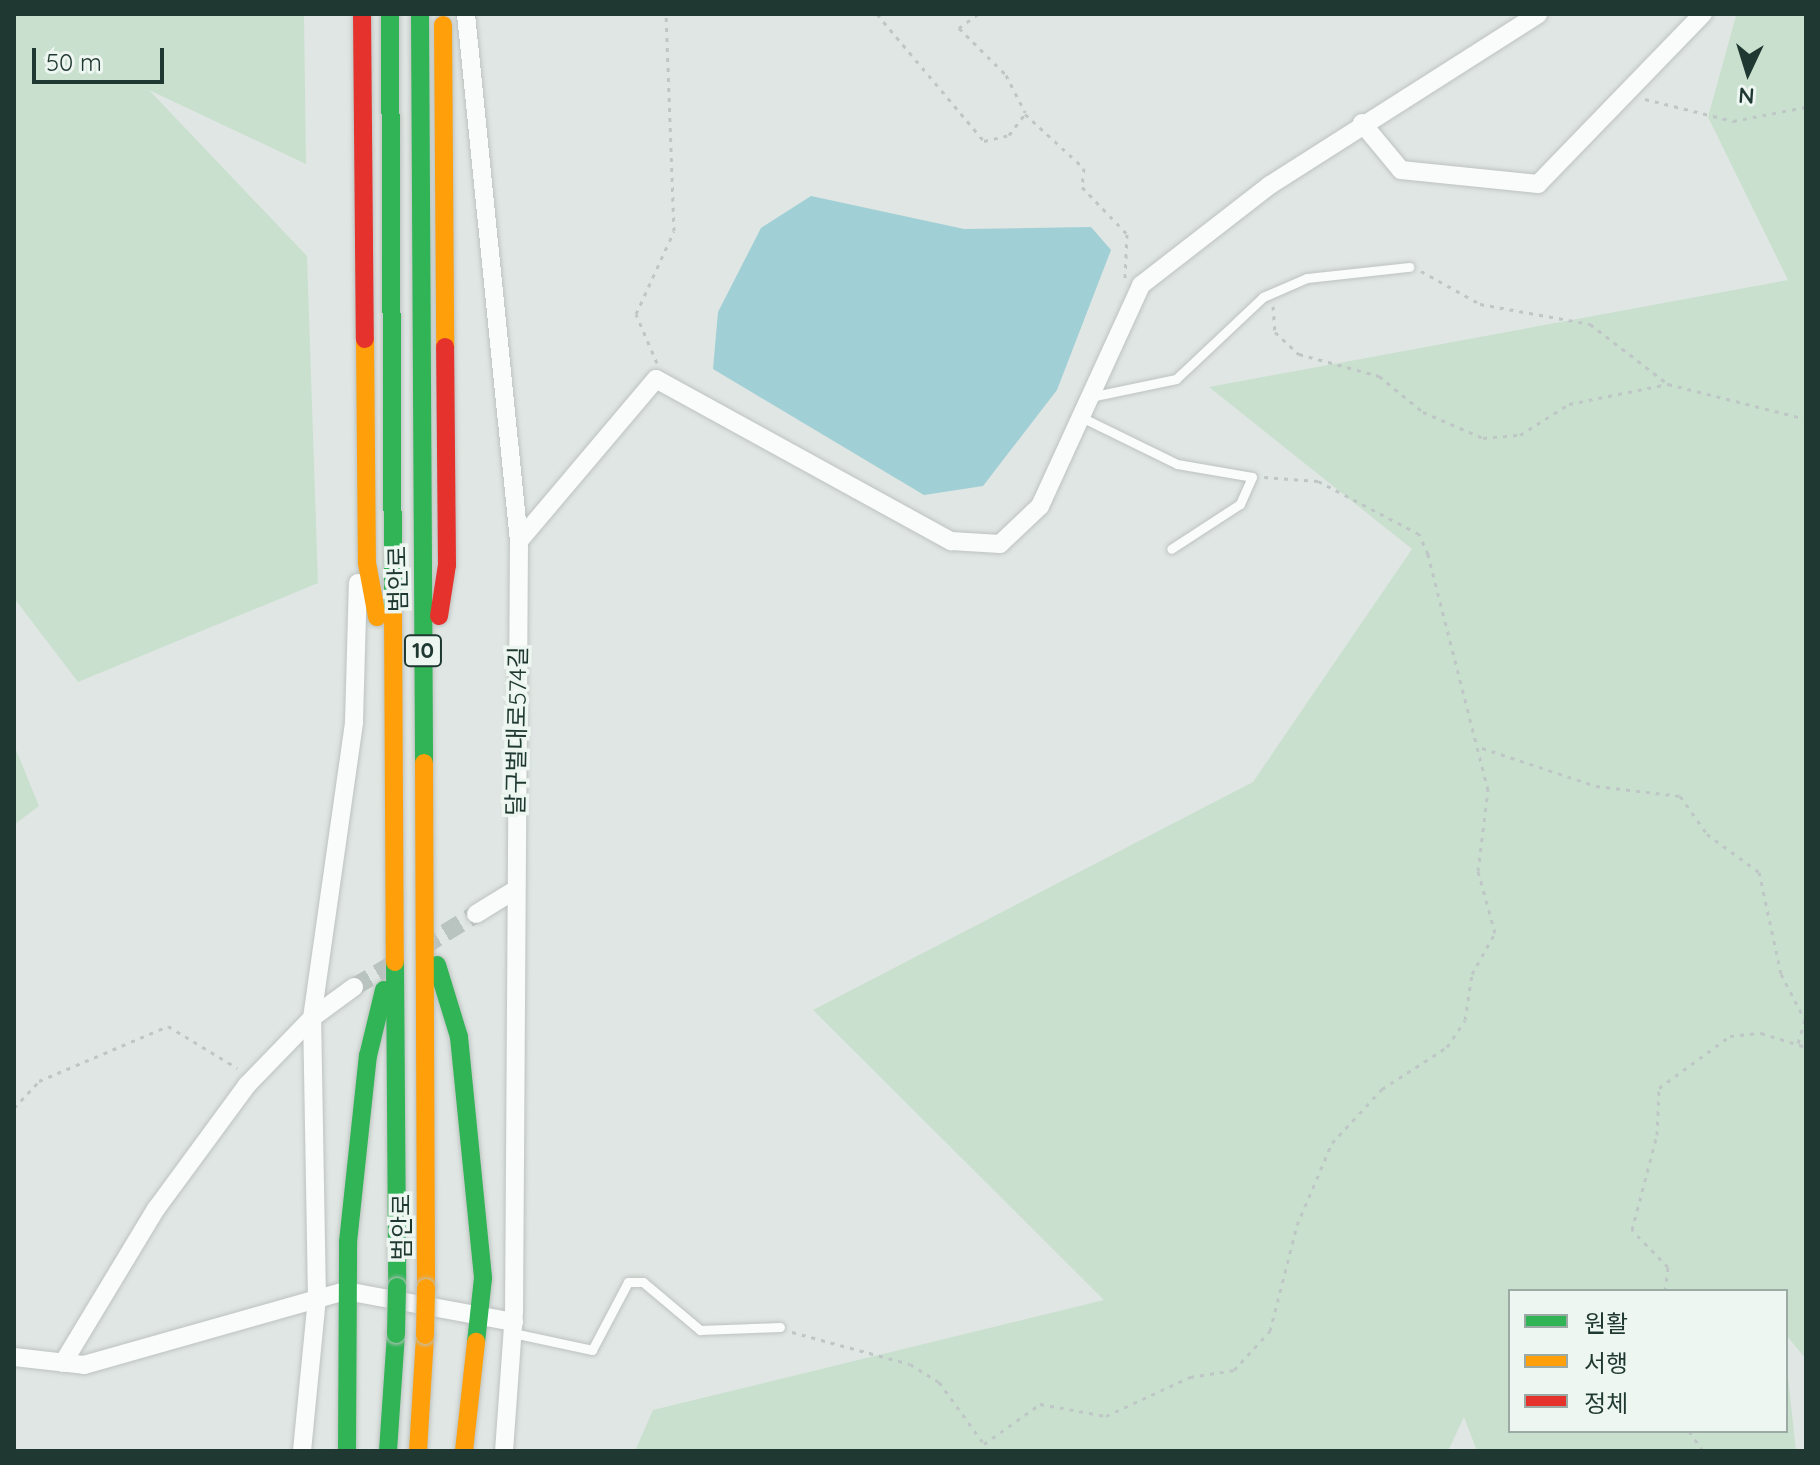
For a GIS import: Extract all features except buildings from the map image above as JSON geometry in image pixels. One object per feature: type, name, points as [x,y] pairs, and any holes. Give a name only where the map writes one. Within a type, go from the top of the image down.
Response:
[{"type":"highway","points":[[362,14],[367,563],[394,703]]},
{"type":"highway","name":"범안로","points":[[388,1451],[397,1287],[390,14]]},
{"type":"highway","name":"범안로","points":[[418,1451],[426,1288],[420,14]]},
{"type":"highway","points":[[424,711],[447,565],[443,14]]},
{"type":"highway","points":[[426,928],[459,1037],[483,1319],[464,1451]]},
{"type":"highway","points":[[347,1451],[346,1291],[368,1056],[396,943]]},
{"type":"street","name":"달구벌대로574길","points":[[466,14],[519,541],[513,1328],[504,1451]]},
{"type":"street","points":[[519,541],[656,379],[951,541],[1000,544],[1030,516],[1081,417],[1141,285],[1362,123],[1538,14]]},
{"type":"street","points":[[1362,123],[1401,170],[1538,184],[1622,92],[1703,14]]},
{"type":"street","points":[[302,1451],[317,1299],[312,1018],[354,722],[365,364]]},
{"type":"street","points":[[476,914],[515,890]]},
{"type":"street","points":[[63,1363],[156,1209],[254,1078],[312,1018],[354,987]]},
{"type":"street","points":[[14,1357],[84,1365],[346,1291],[513,1328]]},
{"type":"lane","points":[[1090,397],[1176,379],[1263,297],[1307,278],[1409,267]]},
{"type":"lane","points":[[1081,417],[1177,464],[1252,477],[1240,504],[1171,549]]},
{"type":"lane","points":[[513,1328],[592,1350],[628,1282],[643,1282],[700,1330],[780,1327]]},
{"type":"path","points":[[656,379],[658,354],[636,314],[674,231],[666,14]]},
{"type":"path","points":[[877,14],[984,141],[1009,135],[1025,114]]},
{"type":"path","points":[[978,14],[959,28],[1006,75],[1025,114],[1084,168],[1082,187],[1127,234],[1124,278],[1141,285]]},
{"type":"path","points":[[1622,92],[1733,121],[1806,107]]},
{"type":"path","points":[[1409,267],[1480,304],[1590,324],[1668,384],[1806,419]]},
{"type":"path","points":[[1263,297],[1273,306],[1275,332],[1299,354],[1379,376],[1423,412],[1483,438],[1520,435],[1569,404],[1668,384]]},
{"type":"path","points":[[780,1327],[910,1364],[939,1382],[984,1444],[1040,1404],[1106,1416],[1190,1377],[1234,1370],[1270,1331],[1297,1225],[1332,1143],[1382,1089],[1447,1047],[1465,1020],[1472,974],[1495,933],[1478,871],[1488,790],[1482,748],[1451,664],[1419,534],[1318,481],[1252,477]]},
{"type":"path","points":[[1482,748],[1596,786],[1680,796],[1707,834],[1759,872],[1781,974],[1805,1020],[1797,1046]]},
{"type":"path","points":[[14,1108],[39,1081],[168,1026],[254,1078]]},
{"type":"path","points":[[1665,1289],[1668,1267],[1632,1230],[1657,1135],[1659,1088],[1730,1036],[1761,1033],[1806,1047]]},
{"type":"path","points":[[1690,1433],[1703,1451]]},
{"type":"green space","points":[[14,14],[304,14],[306,164],[149,90],[307,256],[318,583],[78,682],[14,598]]},
{"type":"green space","points":[[1806,14],[1806,1359],[1788,1337],[1788,1289],[1508,1289],[1508,1433],[1788,1433],[1788,1377],[1796,1451],[1477,1451],[1464,1417],[1448,1451],[635,1451],[653,1410],[1104,1300],[813,1010],[1253,782],[1412,549],[1209,387],[1788,280],[1708,117],[1736,16]]},
{"type":"green space","points":[[14,745],[39,806],[14,825]]},
{"type":"water","points":[[811,196],[964,229],[1091,227],[1111,250],[1057,390],[983,486],[924,495],[713,369],[718,312],[761,228]]},
{"type":"tunnel","points":[[422,947],[476,914]]},
{"type":"tunnel","points":[[354,987],[400,960]]},
{"type":"traffic: fast","points":[[390,14],[393,611]]},
{"type":"traffic: fast","points":[[420,14],[424,763]]},
{"type":"traffic: fast","points":[[395,962],[397,1287]]},
{"type":"traffic: fast","points":[[437,965],[459,1037],[483,1278],[476,1342]]},
{"type":"traffic: fast","points":[[347,1451],[348,1242],[368,1056],[384,990]]},
{"type":"traffic: fast","points":[[396,1334],[397,1287]]},
{"type":"traffic: fast","points":[[388,1451],[396,1334]]},
{"type":"traffic: slow","points":[[443,25],[445,347]]},
{"type":"traffic: slow","points":[[365,339],[367,563],[377,617]]},
{"type":"traffic: slow","points":[[393,611],[395,962]]},
{"type":"traffic: slow","points":[[424,763],[426,1288]]},
{"type":"traffic: slow","points":[[425,1335],[426,1288]]},
{"type":"traffic: slow","points":[[418,1451],[425,1335]]},
{"type":"traffic: slow","points":[[464,1451],[476,1342]]},
{"type":"traffic: jam","points":[[362,14],[365,339]]},
{"type":"traffic: jam","points":[[439,616],[447,565],[445,347]]}]
